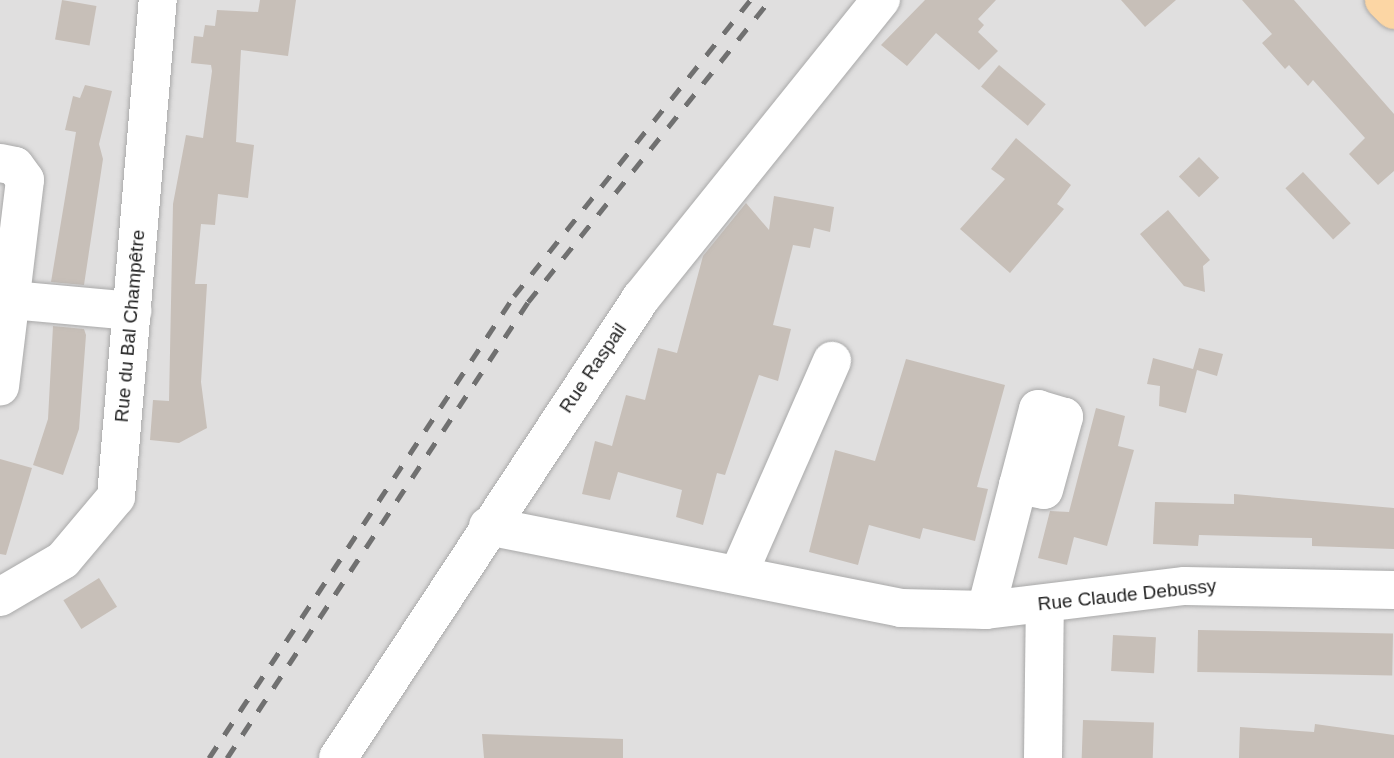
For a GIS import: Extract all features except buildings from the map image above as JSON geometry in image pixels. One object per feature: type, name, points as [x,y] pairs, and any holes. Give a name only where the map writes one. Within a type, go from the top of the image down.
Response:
[{"type":"main road","points":[[1384,0],[1394,10]]},
{"type":"street","name":"Rue du Bal Champêtre","points":[[0,597],[63,560],[116,497],[158,0]]},
{"type":"street","name":"Rue Raspail","points":[[338,758],[641,298],[881,0]]},
{"type":"street","points":[[0,163],[15,166],[25,180],[4,297],[0,386]]},
{"type":"street","points":[[4,297],[132,311]]},
{"type":"street","points":[[738,575],[832,361]]},
{"type":"street","points":[[986,610],[1018,485]]},
{"type":"street","name":"Rue Claude Debussy","points":[[488,527],[901,608],[986,610],[1185,586],[1394,590]]},
{"type":"street","points":[[1043,758],[1045,604]]},
{"type":"shaded area","points":[[0,0],[1394,0],[1394,758],[0,758]]},
{"type":"railway","points":[[209,758],[514,296],[750,0]]},
{"type":"railway","points":[[227,758],[528,302],[770,0]]}]
